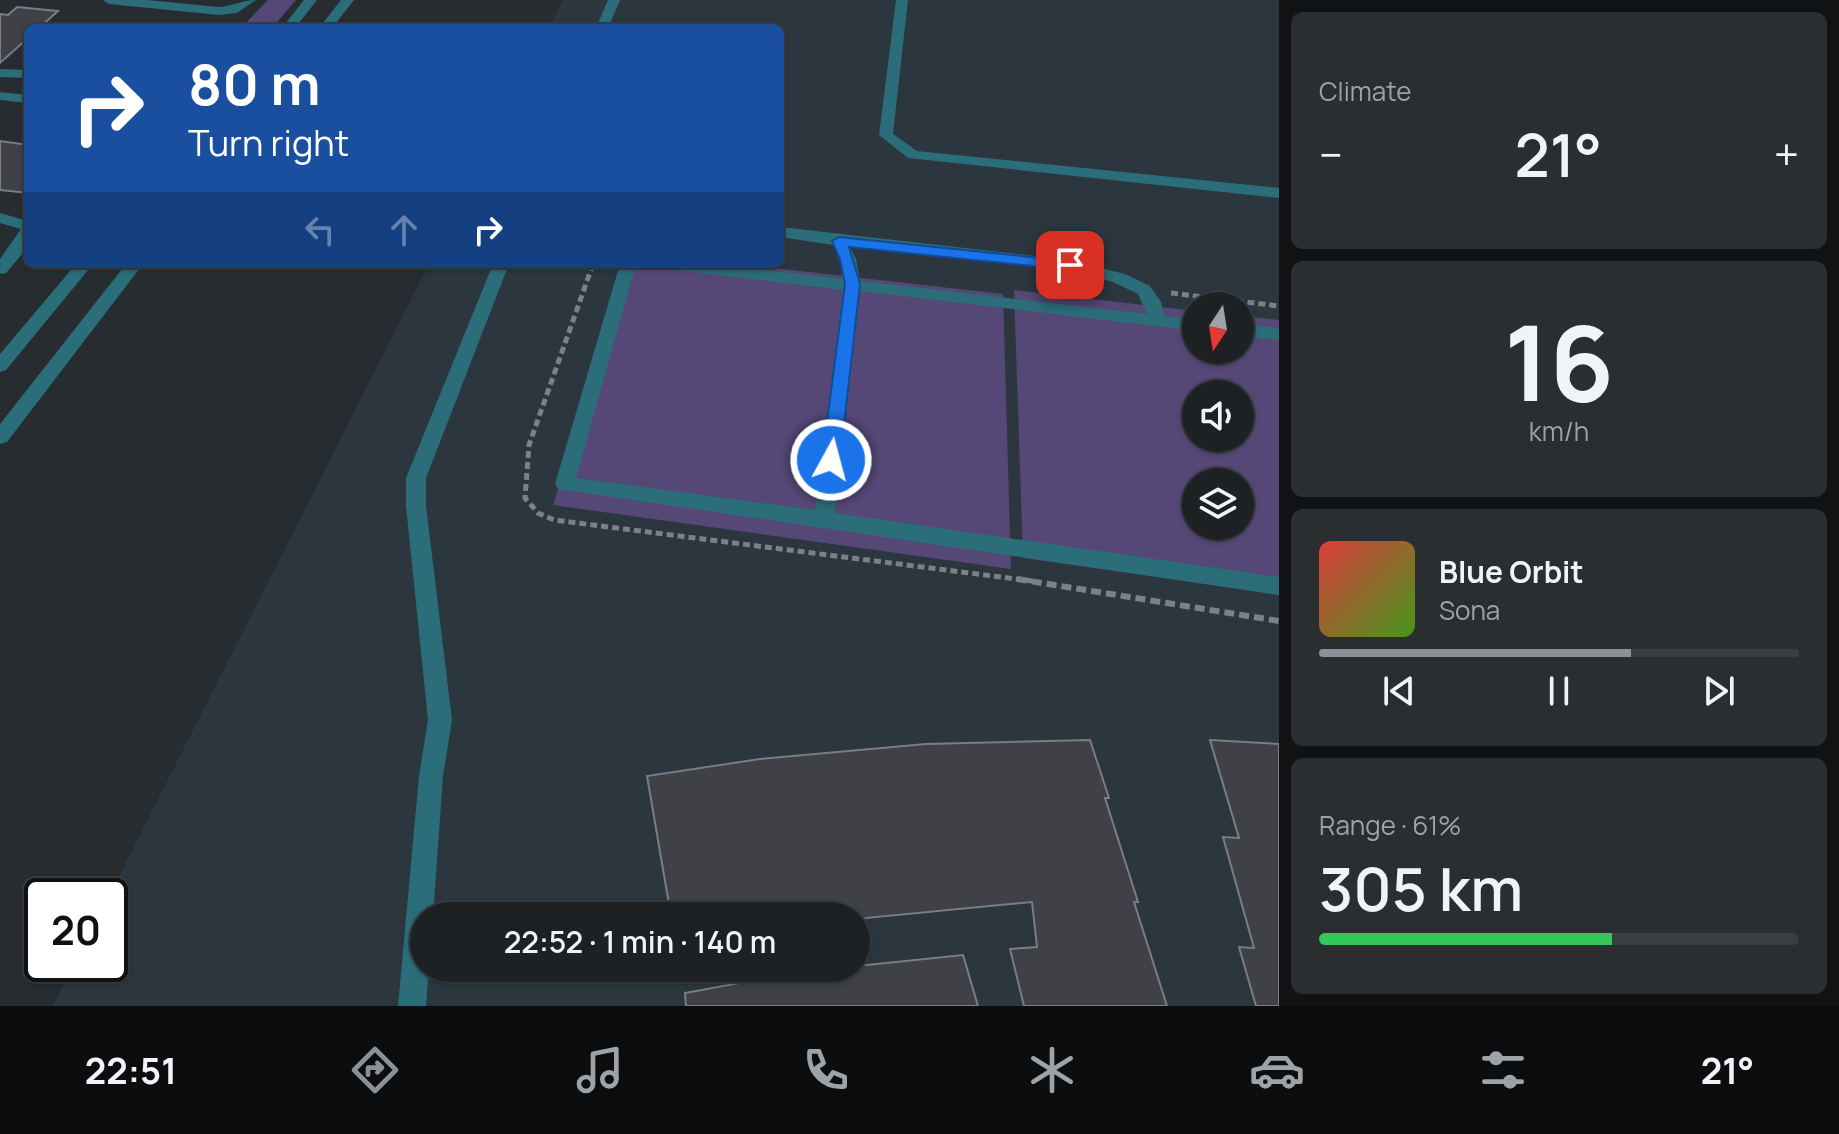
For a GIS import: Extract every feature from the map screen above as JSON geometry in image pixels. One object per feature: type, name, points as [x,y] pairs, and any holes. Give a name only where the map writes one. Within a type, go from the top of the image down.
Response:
[{"type":"street","points":[[109,0],[204,10],[233,10],[250,0]]},
{"type":"street","points":[[291,24],[311,0]]},
{"type":"street","points":[[328,24],[348,0]]},
{"type":"street","points":[[604,24],[614,0]]},
{"type":"street","points":[[902,0],[886,135],[913,155],[1279,193]]},
{"type":"street","points":[[0,73],[24,74]]},
{"type":"street","points":[[0,96],[24,99]]},
{"type":"street","points":[[0,218],[24,227]]},
{"type":"street","points":[[784,233],[1070,265],[1119,278],[1144,290],[1152,302],[1157,320]]},
{"type":"street","points":[[0,269],[24,239]]},
{"type":"street","points":[[824,519],[852,284],[848,259],[839,241]]},
{"type":"street","points":[[0,366],[82,268]]},
{"type":"street","points":[[0,437],[132,268]]},
{"type":"street","points":[[412,1006],[422,869],[440,720],[416,506],[416,478],[499,268]]},
{"type":"street","points":[[627,268],[565,484],[1279,586]]},
{"type":"street","points":[[705,268],[1182,323]]},
{"type":"street","points":[[1254,331],[1279,334]]},
{"type":"shaded area","points":[[268,0],[296,0],[275,24],[245,24]]},
{"type":"shaded area","points":[[563,0],[1279,0],[1279,1006],[53,1006],[65,982],[128,982],[128,878],[118,878],[427,268],[784,268],[784,24],[551,24]]},
{"type":"shaded area","points":[[626,268],[773,268],[1003,294],[1011,569],[553,505]]},
{"type":"shaded area","points":[[1014,290],[1182,309],[1182,364],[1254,364],[1254,317],[1279,320],[1279,594],[1023,558]]},
{"type":"building","points":[[17,7],[58,11],[43,24],[24,24],[24,42],[0,63],[0,14],[8,15]]},
{"type":"building","points":[[0,141],[24,144],[24,193],[0,190]]},
{"type":"building","points":[[1090,740],[1138,902],[1134,902],[1167,1006],[1024,1006],[1010,949],[1037,947],[1032,902],[870,918],[870,902],[669,902],[647,776],[760,759],[926,744]]},
{"type":"building","points":[[1210,740],[1279,744],[1279,1006],[1256,1006],[1239,947],[1254,948],[1223,837],[1239,838]]},
{"type":"building","points":[[963,955],[978,1006],[686,1006],[685,993],[745,982],[870,982],[870,965]]},
{"type":"route","points":[[831,460],[852,284],[848,259],[839,241],[1070,265]]}]
